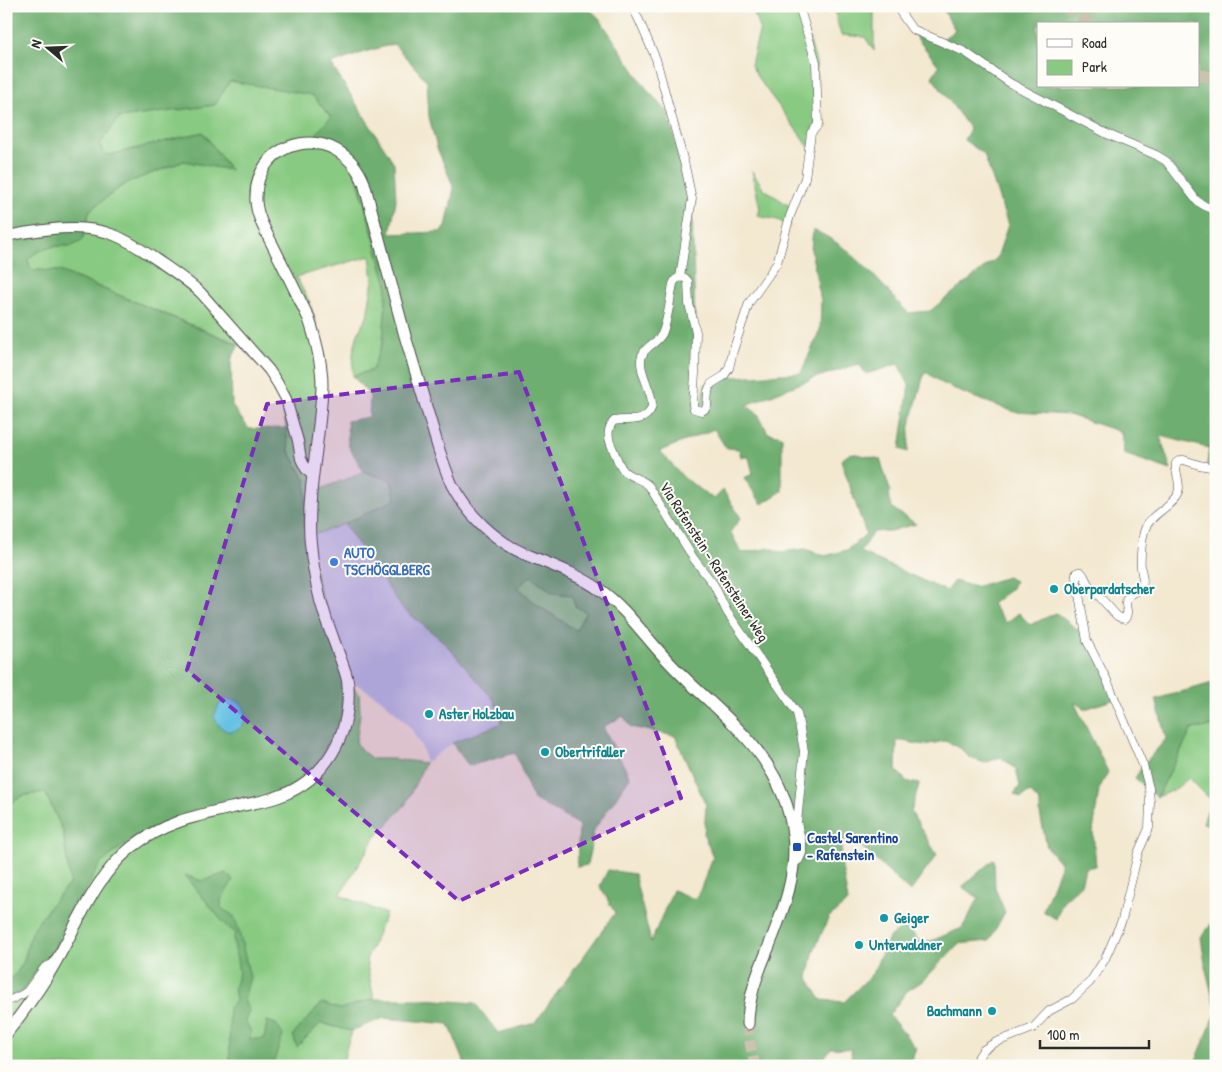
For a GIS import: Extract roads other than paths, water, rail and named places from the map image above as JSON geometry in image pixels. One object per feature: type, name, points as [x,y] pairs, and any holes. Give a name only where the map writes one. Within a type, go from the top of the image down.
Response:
[{"type":"main road","points":[[6,1034],[42,985],[100,883],[113,865],[131,848],[158,830],[180,820],[271,799],[286,794],[300,786],[316,774],[331,756],[338,744],[348,715],[348,682],[326,619],[311,553],[310,510],[322,384],[320,363],[309,319],[264,229],[257,209],[256,195],[260,175],[270,161],[287,148],[308,142],[323,144],[339,151],[349,158],[361,175],[404,336],[444,467],[459,497],[479,521],[503,542],[582,579],[614,601],[668,662],[741,731],[763,757],[772,772],[790,819],[793,836],[793,864],[790,886],[783,911],[753,988],[748,1012],[748,1024]]},
{"type":"street","points":[[632,6],[640,20],[656,59],[692,199],[680,277],[688,281],[689,304],[696,332],[696,373],[693,405],[694,409],[702,411],[705,409],[708,390],[711,384],[724,376],[729,368],[749,303],[777,264],[790,216],[805,178],[811,133],[818,125],[816,62],[799,6]]},
{"type":"street","points":[[823,6],[826,8],[828,6]]},
{"type":"street","points":[[896,6],[912,29],[964,52],[1010,83],[1107,134],[1156,155],[1166,162],[1197,201],[1216,211]]},
{"type":"street","points":[[6,236],[52,228],[84,229],[113,234],[148,254],[191,284],[268,370],[278,384],[288,406],[301,459],[306,469],[313,476]]},
{"type":"street","name":"Via Rafenstein - Rafensteiner Weg","points":[[680,277],[673,284],[666,324],[662,335],[644,352],[641,360],[642,373],[652,399],[652,408],[642,418],[614,421],[610,427],[608,438],[622,469],[649,486],[694,559],[712,582],[727,612],[797,713],[804,751],[797,823],[802,848],[801,857],[793,864]]},
{"type":"street","points":[[975,1066],[983,1050],[994,1043],[1032,1028],[1049,1011],[1072,999],[1090,982],[1105,959],[1122,920],[1138,853],[1149,828],[1149,788],[1143,765],[1106,678],[1087,641],[1076,574],[1081,572],[1088,584],[1117,616],[1125,619],[1128,613],[1127,598],[1129,595],[1139,591],[1143,584],[1140,566],[1144,530],[1179,492],[1180,485],[1175,467],[1176,462],[1184,460],[1216,468]]},
{"type":"street","points":[[6,1002],[23,994],[44,967],[55,963]]},
{"type":"water","points":[[227,699],[236,700],[245,709],[247,717],[236,731],[224,730],[214,716],[219,705]]},
{"type":"tunnel","points":[[1065,6],[1088,22]]},
{"type":"tunnel","points":[[1200,75],[1216,79]]},
{"type":"tunnel","points":[[748,1024],[755,1066]]},
{"type":"place","name":"AUTO TSCHÖGGLBERG","points":[[334,562]]},
{"type":"place","name":"Oberpardatscher","points":[[1054,589]]},
{"type":"place","name":"Aster Holzbau","points":[[429,714]]},
{"type":"place","name":"Obertrifaller","points":[[545,752]]},
{"type":"place","name":"Castel Sarentino - Rafenstein","points":[[797,847]]},
{"type":"place","name":"Geiger","points":[[884,918]]},
{"type":"place","name":"Unterwaldner","points":[[859,945]]},
{"type":"place","name":"Bachmann","points":[[992,1011]]}]
